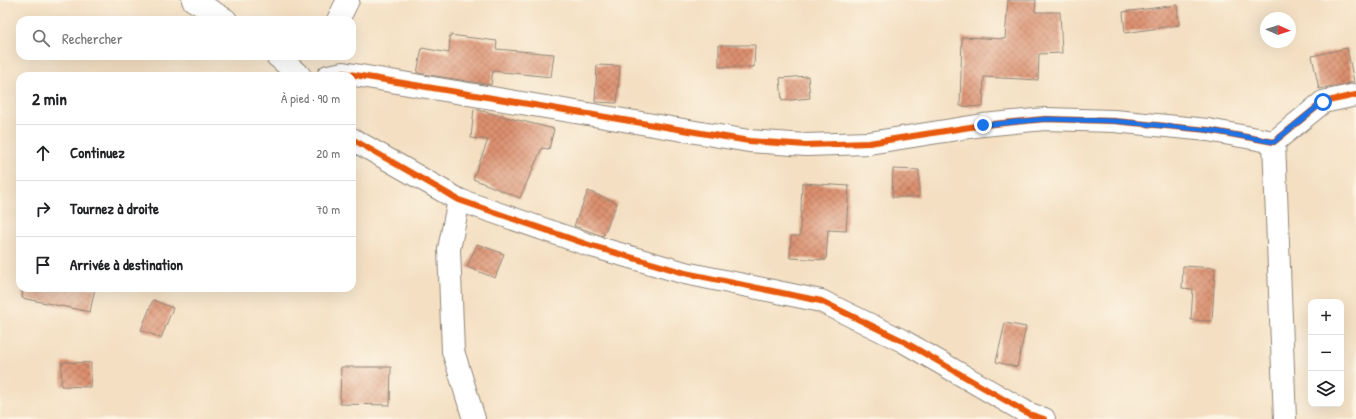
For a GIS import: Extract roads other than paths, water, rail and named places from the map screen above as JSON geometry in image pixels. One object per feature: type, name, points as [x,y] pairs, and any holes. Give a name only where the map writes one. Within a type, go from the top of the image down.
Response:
[{"type":"street","points":[[193,0],[219,16]]},
{"type":"street","points":[[340,16],[348,0]]},
{"type":"street","points":[[356,75],[756,142],[806,145],[869,143],[983,125],[1046,119],[1114,121],[1208,130],[1274,142],[1323,102],[1356,95]]},
{"type":"street","points":[[356,141],[458,200],[592,246],[685,273],[821,301],[903,341],[1029,414],[1044,419]]},
{"type":"street","points":[[1274,142],[1285,419]]},
{"type":"street","points":[[458,200],[449,249],[453,351],[474,419]]}]
